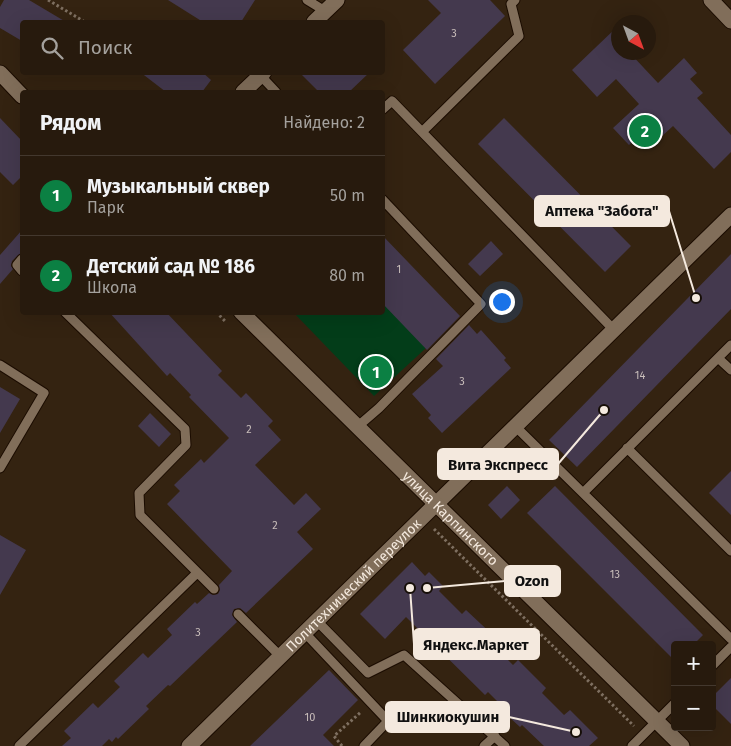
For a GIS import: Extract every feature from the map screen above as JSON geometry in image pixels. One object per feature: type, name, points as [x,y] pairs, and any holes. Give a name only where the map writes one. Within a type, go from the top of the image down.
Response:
[{"type":"street","points":[[316,20],[337,0]]},
{"type":"street","points":[[711,0],[731,21]]},
{"type":"street","points":[[0,73],[20,94]]},
{"type":"street","points":[[245,90],[261,75]]},
{"type":"street","name":"Политехнический переулок","points":[[190,746],[731,215]]},
{"type":"street","name":"улица Карпинского","points":[[244,315],[682,746]]},
{"type":"lane","points":[[308,0],[325,11]]},
{"type":"lane","points":[[422,132],[519,36],[511,4],[515,0]]},
{"type":"lane","points":[[263,75],[274,90]]},
{"type":"lane","points":[[385,107],[392,101],[614,330]]},
{"type":"lane","points":[[358,427],[380,408],[481,304],[385,202]]},
{"type":"lane","points":[[68,315],[185,429],[186,445],[139,493],[140,515],[214,589]]},
{"type":"lane","points":[[583,493],[731,345]]},
{"type":"lane","points":[[718,358],[731,370]]},
{"type":"lane","points":[[0,365],[44,393],[0,468]]},
{"type":"lane","points":[[516,426],[731,639]]},
{"type":"lane","points":[[627,448],[731,551]]},
{"type":"lane","points":[[19,746],[197,572]]},
{"type":"lane","points":[[238,614],[280,656]]},
{"type":"lane","points":[[317,621],[368,673],[404,655],[505,746]]},
{"type":"lane","points":[[305,633],[388,721],[364,746]]},
{"type":"lane","points":[[716,662],[731,647]]},
{"type":"lane","points":[[632,746],[671,707]]},
{"type":"lane","points":[[484,746],[495,736]]},
{"type":"path","points":[[48,0],[82,20]]},
{"type":"path","points":[[342,746],[334,736],[367,706]]},
{"type":"green space","points":[[385,305],[426,348],[374,396],[296,315],[385,315]]},
{"type":"building","points":[[4,0],[29,0],[63,20],[20,20],[20,40],[0,28],[0,7]]},
{"type":"building","points":[[168,0],[255,0],[242,20],[200,20]]},
{"type":"building","points":[[428,0],[490,0],[505,16],[435,84],[403,50],[441,13]]},
{"type":"building","points":[[611,33],[611,60],[636,60],[658,83],[684,58],[697,73],[690,79],[703,93],[697,98],[731,135],[731,152],[714,169],[673,126],[649,148],[638,136],[629,145],[613,128],[639,104],[616,79],[597,97],[572,70]]},
{"type":"building","points":[[144,75],[205,75],[211,80],[204,90],[163,90]]},
{"type":"building","points":[[302,75],[367,75],[351,90],[317,90]]},
{"type":"building","points":[[0,118],[20,139],[20,178],[13,185],[0,172]]},
{"type":"building","points":[[504,118],[631,246],[605,272],[478,144]]},
{"type":"building","points":[[20,232],[20,254],[12,261],[11,266],[13,269],[0,284],[0,255]]},
{"type":"building","points":[[385,238],[460,316],[427,350],[385,306]]},
{"type":"building","points":[[491,241],[503,254],[480,276],[468,264]]},
{"type":"building","points":[[731,254],[731,309],[577,467],[549,440]]},
{"type":"building","points":[[112,315],[169,315],[222,371],[218,375],[241,398],[246,393],[273,421],[268,426],[281,440],[255,465],[294,505],[306,493],[321,509],[297,532],[313,549],[246,613],[240,608],[234,609],[232,615],[237,622],[170,686],[168,685],[146,706],[149,709],[118,739],[116,737],[112,742],[109,739],[102,746],[62,746],[71,738],[64,731],[93,703],[98,708],[120,687],[114,681],[143,653],[148,658],[172,635],[167,629],[195,602],[197,604],[209,593],[213,595],[218,594],[220,590],[219,585],[232,571],[167,504],[180,491],[174,485],[201,459],[204,463],[229,438],[189,397],[191,395],[170,373],[167,376]]},
{"type":"building","points":[[469,325],[477,334],[481,330],[506,358],[504,360],[511,368],[442,433],[428,418],[431,415],[412,394],[443,366],[436,359]]},
{"type":"building","points":[[0,387],[20,399],[0,433]]},
{"type":"building","points":[[150,413],[171,434],[159,447],[138,426]]},
{"type":"building","points":[[731,471],[731,515],[709,493]]},
{"type":"building","points":[[507,486],[520,500],[501,519],[488,505]]},
{"type":"building","points":[[555,486],[703,635],[697,641],[671,641],[671,657],[527,513]]},
{"type":"building","points":[[0,535],[26,550],[0,595]]},
{"type":"building","points":[[412,562],[425,576],[429,572],[443,586],[439,591],[462,614],[466,610],[496,638],[491,643],[513,665],[518,660],[546,688],[542,693],[564,715],[570,710],[598,738],[589,746],[544,746],[522,725],[520,727],[508,716],[510,714],[488,692],[485,695],[406,617],[385,639],[360,614]]},
{"type":"building","points":[[329,670],[358,700],[323,735],[334,746],[250,746]]},
{"type":"building","points":[[731,678],[731,724],[716,709],[716,693]]},
{"type":"place","name":"Детский сад № 186","points":[[645,131]]},
{"type":"place","name":"Аптека \"Забота\"","points":[[696,298]]},
{"type":"place","name":"Музыкальный сквер","points":[[376,372]]},
{"type":"place","name":"Вита Экспресс","points":[[604,410]]},
{"type":"place","name":"Яндекс.Маркет","points":[[410,588]]},
{"type":"place","name":"Ozon","points":[[427,588]]},
{"type":"place","name":"Шинкиокушин","points":[[576,732]]}]
